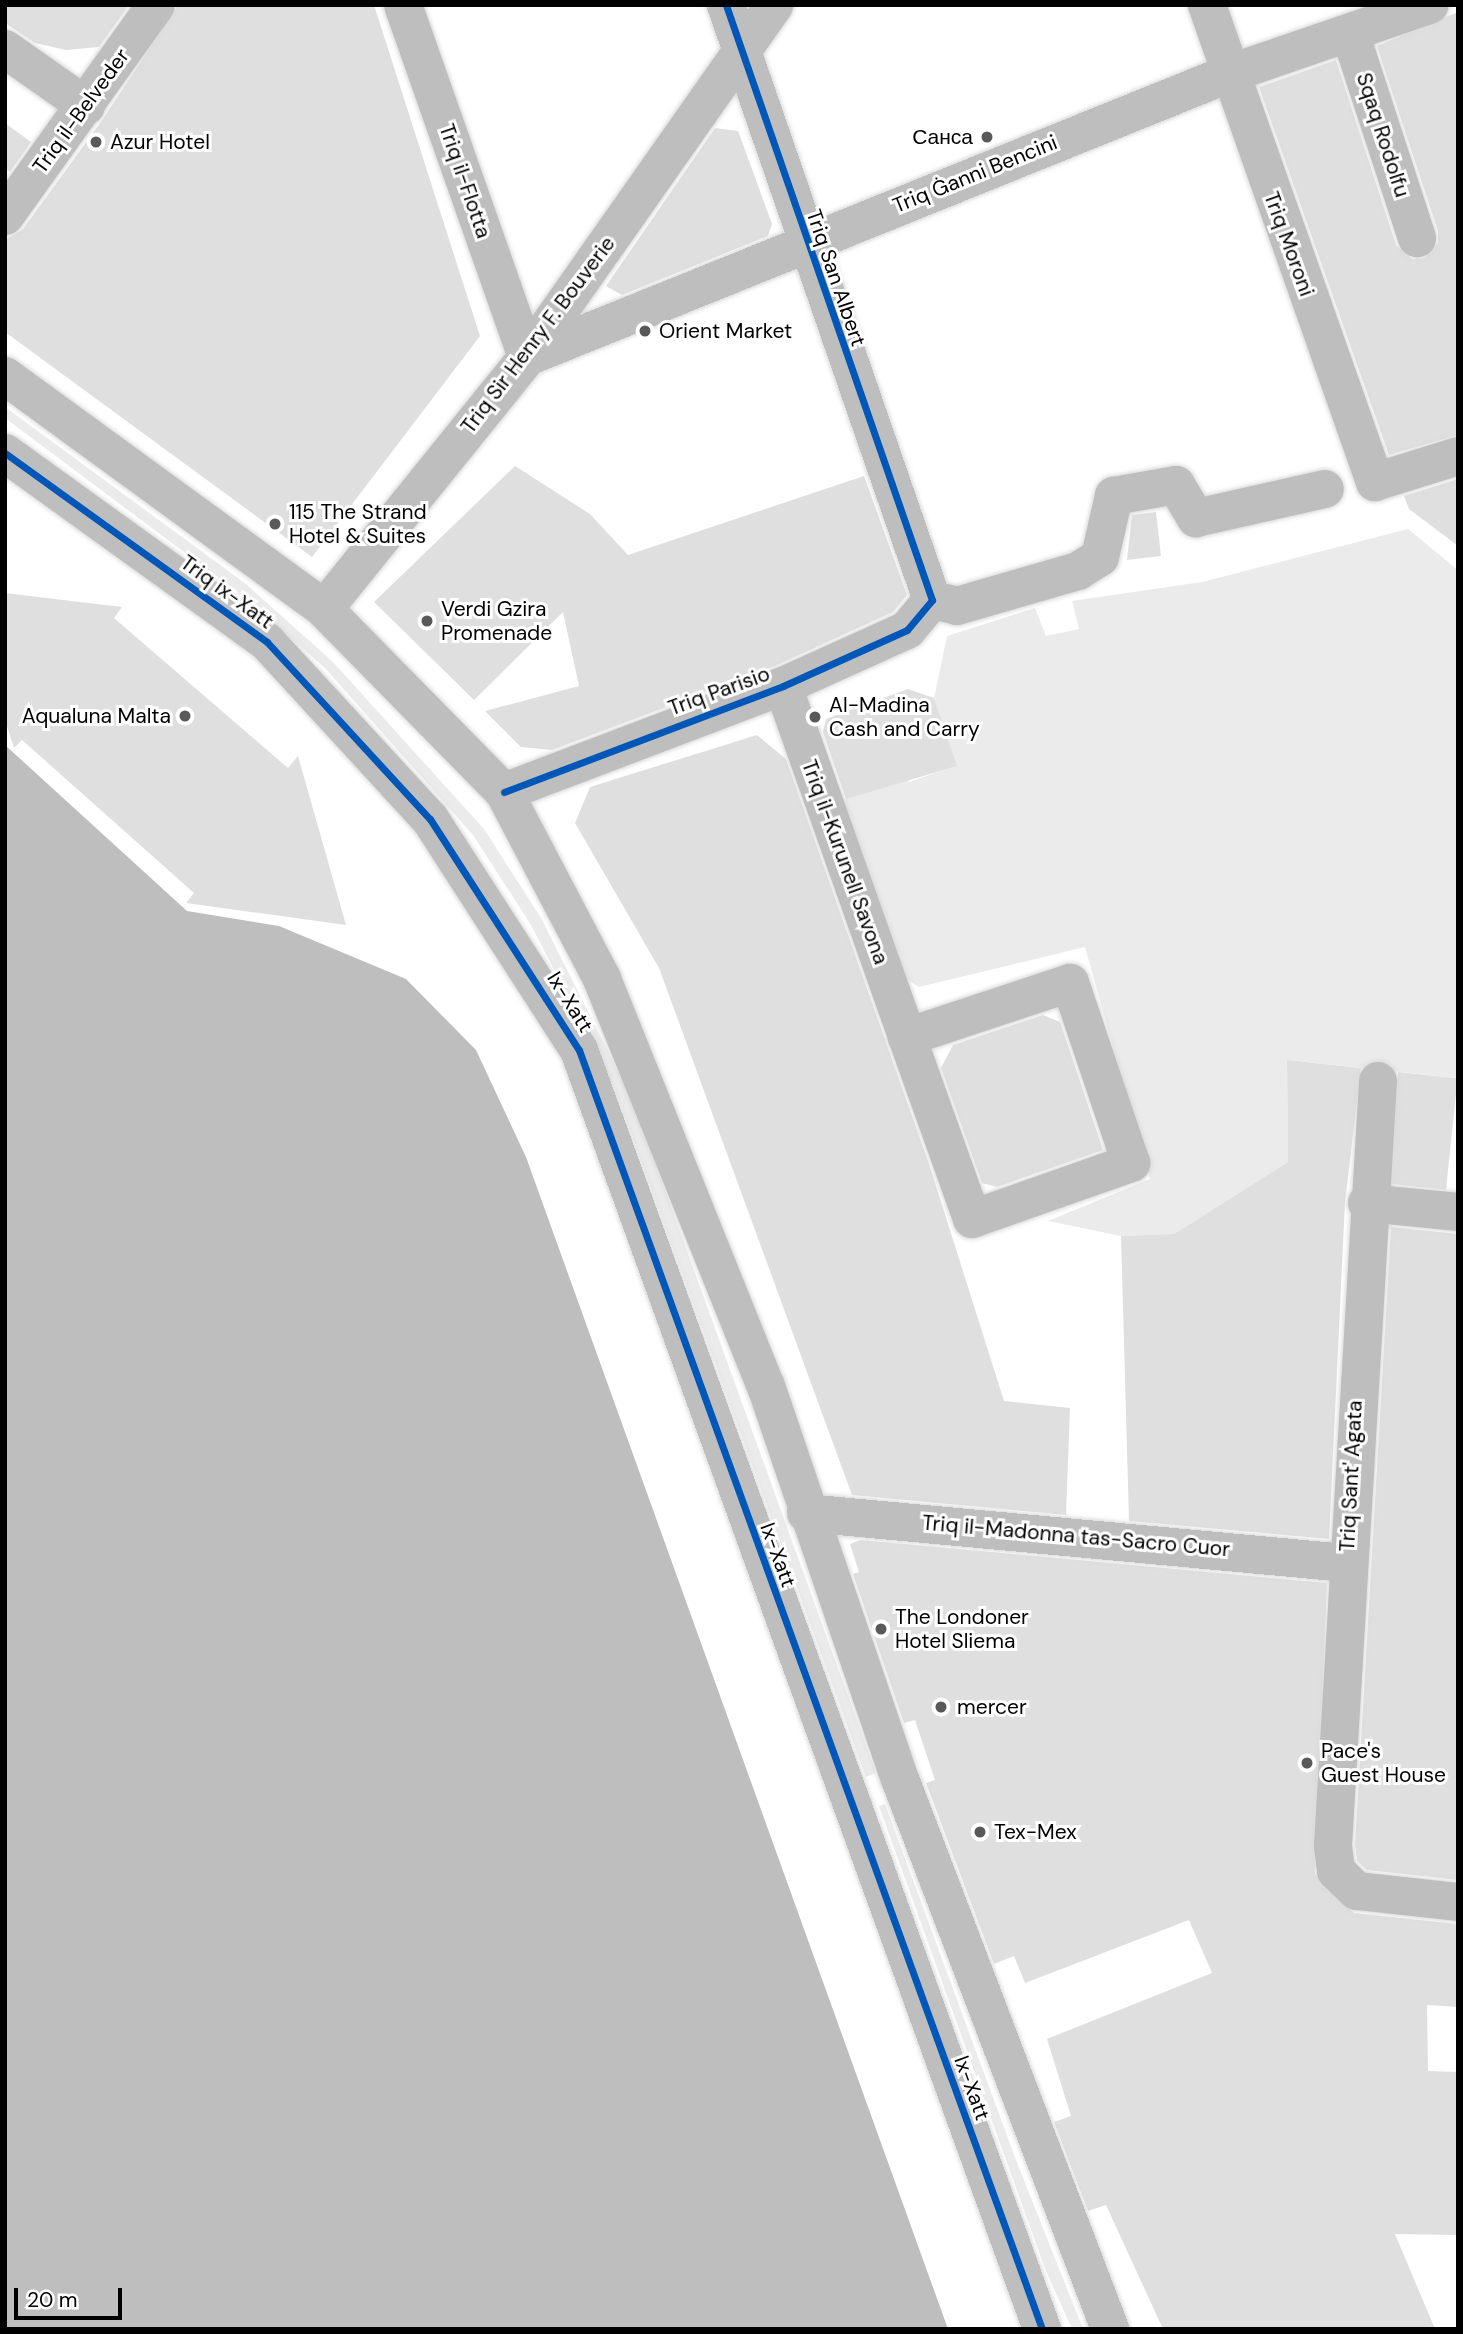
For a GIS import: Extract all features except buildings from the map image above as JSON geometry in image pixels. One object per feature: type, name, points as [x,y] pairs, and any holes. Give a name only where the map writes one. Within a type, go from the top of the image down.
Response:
[{"type":"street","name":"Triq il-Belveder","points":[[5,216],[156,5]]},
{"type":"street","name":"Triq il-Flotta","points":[[403,5],[527,357]]},
{"type":"street","name":"Triq San Albert","points":[[726,5],[805,242],[932,600]]},
{"type":"street","name":"Triq Sir Henry F. Bouverie","points":[[324,609],[527,357],[774,5]]},
{"type":"street","name":"Triq Moroni","points":[[1207,5],[1228,74],[1375,482],[1458,456]]},
{"type":"street","name":"Triq Ġanni Bencini","points":[[527,357],[805,242],[1228,74],[1429,5]]},
{"type":"street","name":"Sqaq Rodolfu","points":[[1350,33],[1417,237]]},
{"type":"street","points":[[5,49],[86,106]]},
{"type":"street","name":"Triq ix-Xatt","points":[[5,376],[324,609],[504,792]]},
{"type":"street","name":"Triq ix-Xatt","points":[[5,453],[267,642],[430,819]]},
{"type":"street","points":[[932,600],[957,606],[1078,571],[1100,557],[1114,496],[1176,485],[1196,518],[1325,489]]},
{"type":"street","name":"Triq Parisio","points":[[504,792],[783,687],[907,630],[932,600]]},
{"type":"street","name":"Triq il-Kurunell Savona","points":[[783,687],[907,1037],[972,1219],[1130,1163],[1070,983],[907,1037]]},
{"type":"street","name":"Ix-Xatt","points":[[504,792],[602,979],[766,1386],[806,1513],[986,2011],[1110,2329]]},
{"type":"street","name":"Ix-Xatt","points":[[430,819],[579,1050],[1042,2329]]},
{"type":"street","name":"Triq Sant' Agata","points":[[1378,1081],[1367,1203],[1346,1563],[1336,1871],[1357,1891],[1458,1902]]},
{"type":"street","points":[[1367,1203],[1458,1212]]},
{"type":"street","name":"Triq il-Madonna tas-Sacro Cuor","points":[[806,1513],[1346,1563]]},
{"type":"shaded area","points":[[5,407],[246,584],[333,662],[484,829],[541,918],[632,1099],[876,1773],[866,1777],[614,1086],[531,925],[473,835],[325,668],[240,594],[5,418]]},
{"type":"shaded area","points":[[1408,529],[1458,570],[1458,1078],[1287,1060],[1288,1162],[1174,1234],[1121,1236],[1048,1221],[1150,1179],[1085,947],[919,987],[902,976],[839,801],[884,786],[901,759],[909,782],[956,766],[934,698],[947,636],[1035,608],[1046,636],[1079,629],[1072,601],[1202,582]]},
{"type":"shaded area","points":[[5,745],[187,911],[279,926],[406,979],[476,1050],[526,1157],[948,2329],[5,2329]]},
{"type":"shaded area","points":[[885,1804],[1016,2160],[1083,2329],[1072,2329],[1046,2271],[879,1806]]},
{"type":"cycle path","points":[[504,792],[783,686],[907,630],[932,600],[726,5]]},
{"type":"cycle path","points":[[5,453],[267,642],[430,819],[579,1050],[1042,2329]]},
{"type":"place","name":"Санса","points":[[987,137]]},
{"type":"place","name":"Azur Hotel","points":[[96,142]]},
{"type":"place","name":"Orient Market","points":[[645,331]]},
{"type":"place","name":"115 The Strand Hotel & Suites","points":[[275,524]]},
{"type":"place","name":"Verdi Gzira Promenade","points":[[427,621]]},
{"type":"place","name":"Aqualuna Malta","points":[[185,716]]},
{"type":"place","name":"Al-Madina Cash and Carry","points":[[815,717]]},
{"type":"place","name":"The Londoner Hotel Sliema","points":[[881,1629]]},
{"type":"place","name":"mercer","points":[[941,1707]]},
{"type":"place","name":"Pace's Guest House","points":[[1307,1763]]},
{"type":"place","name":"Tex-Mex","points":[[980,1832]]}]
